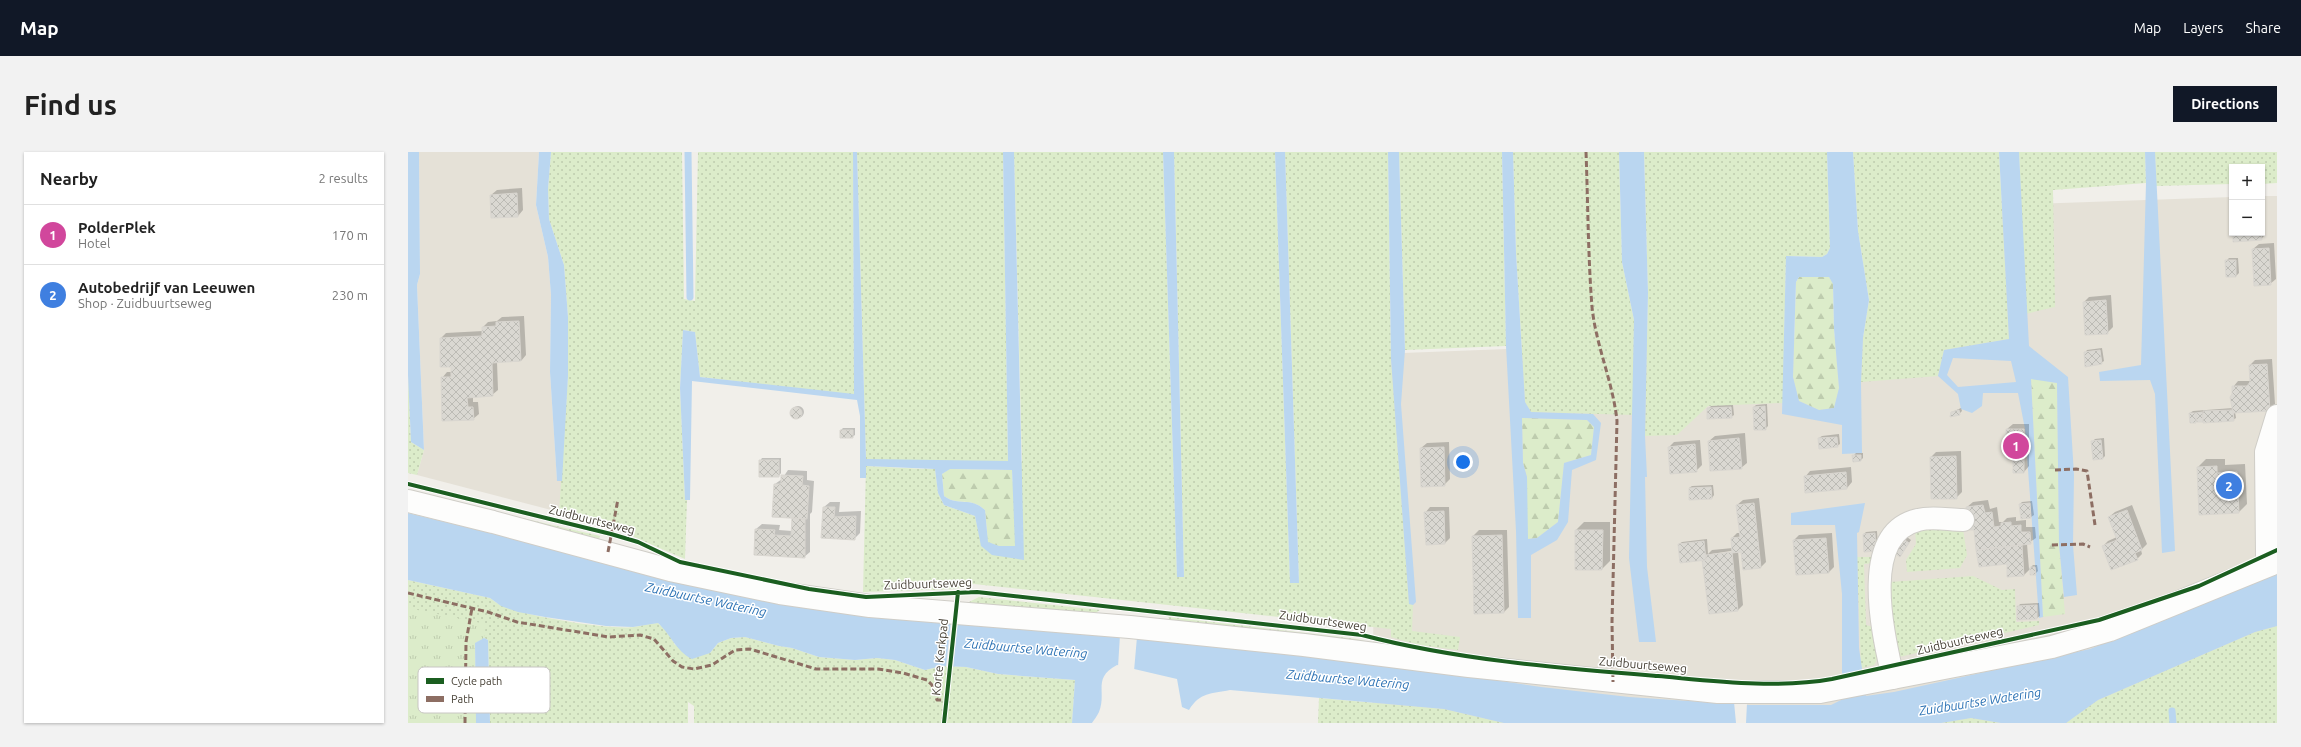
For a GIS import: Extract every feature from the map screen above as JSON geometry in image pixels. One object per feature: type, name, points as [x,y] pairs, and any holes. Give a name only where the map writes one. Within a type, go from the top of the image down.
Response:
[{"type":"street","points":[[2274,563],[2267,555],[2266,452],[2277,416]]},
{"type":"street","name":"Zuidbuurtseweg","points":[[408,501],[493,522],[670,570],[780,593],[870,606],[1130,627],[1304,645],[1469,666],[1718,692],[1820,692],[1996,659],[2085,638],[2182,602],[2274,563]]},
{"type":"street","points":[[1893,678],[1882,628],[1881,573],[1883,552],[1889,540],[1911,522],[1925,519],[1963,520]]},
{"type":"shaded area","points":[[419,152],[539,152],[536,205],[548,257],[551,295],[550,372],[557,480],[562,481],[559,512],[417,475],[424,450],[417,285],[420,274]]},
{"type":"shaded area","points":[[2265,196],[2277,196],[2277,723],[1372,723],[1377,354],[2004,330],[2002,205],[2229,197],[2229,236],[2265,236]]},
{"type":"green space","points":[[551,152],[682,152],[684,299],[695,301],[698,152],[853,152],[854,395],[700,377],[695,332],[683,330],[680,388],[685,500],[687,500],[685,559],[620,531],[559,512],[568,376],[568,317],[564,265],[549,219],[548,189]]},
{"type":"green space","points":[[857,152],[1003,152],[1008,461],[929,461],[926,469],[935,469],[938,493],[944,505],[975,516],[982,547],[1022,461],[1014,152],[1163,152],[1177,576],[1184,577],[1174,152],[1275,152],[1290,582],[1299,583],[1285,152],[1388,152],[1391,360],[1409,603],[1413,605],[1412,631],[1460,637],[1458,650],[1419,645],[1391,637],[1391,629],[974,584],[954,589],[863,592],[866,466],[924,469],[927,461],[866,460]]},
{"type":"green space","points":[[1399,152],[1502,152],[1506,346],[1405,350]]},
{"type":"green space","points":[[1513,152],[1619,152],[1622,262],[1634,320],[1633,415],[1531,412],[1525,402],[1516,253]]},
{"type":"green space","points":[[1644,152],[1827,152],[1830,248],[1827,254],[1822,257],[1786,256],[1783,403],[1708,406],[1677,435],[1645,436],[1648,293]]},
{"type":"green space","points":[[1853,152],[1999,152],[2009,339],[1944,350],[1938,376],[1861,382],[1863,338],[1869,300],[1858,231]]},
{"type":"green space","points":[[2019,152],[2145,152],[2146,183],[2053,190],[2055,307],[2025,314]]},
{"type":"green space","points":[[2155,152],[2277,152],[2277,183],[2265,184],[2265,164],[2229,164],[2229,184],[2156,186]]},
{"type":"green space","points":[[1799,277],[1829,277],[1833,283],[1834,329],[1839,388],[1834,408],[1819,410],[1799,401],[1793,377],[1796,282]]},
{"type":"green space","points":[[408,375],[411,442],[424,450],[417,475],[408,473]]},
{"type":"green space","points":[[2031,378],[2057,383],[2059,544],[2065,614],[2043,617]]},
{"type":"green space","points":[[1522,418],[1587,420],[1594,427],[1591,455],[1564,463],[1558,522],[1537,538],[1527,539],[1527,477],[1523,463]]},
{"type":"green space","points":[[949,469],[1012,470],[1015,546],[999,546],[988,542],[985,510],[980,506],[969,502],[955,501],[944,496],[942,474]]},
{"type":"green space","points":[[509,515],[600,536],[599,539],[517,520]]},
{"type":"green space","points":[[1915,529],[1963,529],[1967,555],[1960,568],[1907,572],[1906,560],[1916,544]]},
{"type":"green space","points":[[1857,557],[1874,557],[1874,563],[1864,564],[1866,625],[1876,628],[1878,647],[1874,665],[1861,668]]},
{"type":"green space","points":[[1973,576],[2002,590],[2015,589],[2016,622],[2039,621],[2039,625],[1899,657],[1890,622],[1890,582]]},
{"type":"green space","points":[[408,580],[490,598],[501,605],[514,610],[548,618],[622,627],[634,627],[658,623],[668,632],[675,645],[710,653],[718,643],[731,638],[745,637],[792,648],[819,657],[855,660],[877,658],[895,660],[925,670],[942,666],[966,667],[998,674],[1075,680],[1072,723],[694,723],[694,706],[688,702],[688,723],[490,723],[490,713],[550,713],[550,667],[489,667],[488,640],[484,638],[475,643],[475,667],[440,667],[408,617]]},
{"type":"green space","points":[[979,597],[1100,610],[1094,614],[1041,609],[1022,612],[965,604]]},
{"type":"green space","points":[[408,608],[486,624],[484,638],[475,643],[475,667],[418,667],[418,713],[476,713],[476,723],[408,723]]},
{"type":"green space","points":[[1168,617],[1357,639],[1372,643],[1171,622]]},
{"type":"green space","points":[[2277,626],[2277,723],[2066,723],[2098,700],[2255,632]]},
{"type":"green space","points":[[1319,698],[1444,709],[1504,723],[1318,723]]},
{"type":"green space","points":[[470,713],[476,713],[476,723]]},
{"type":"green space","points":[[1971,718],[2001,723],[1941,723]]},
{"type":"water","points":[[408,152],[419,152],[420,274],[417,285],[424,450],[411,442],[408,375]]},
{"type":"water","points":[[539,152],[551,152],[548,189],[549,219],[564,265],[568,317],[568,376],[562,481],[557,481],[550,372],[551,295],[548,257],[536,205]]},
{"type":"water","points":[[853,152],[857,152],[866,459],[1008,461],[1003,152],[1014,152],[1024,560],[992,555],[981,546],[975,516],[944,505],[938,493],[935,469],[866,466],[866,478],[860,478],[860,416],[857,400],[692,381],[690,500],[685,500],[680,388],[683,330],[695,332],[700,377],[854,394]],"holes":[[[950,469],[1012,470],[1015,546],[999,546],[988,542],[985,510],[974,503],[955,501],[944,496],[942,474]]]},
{"type":"water","points":[[1163,152],[1174,152],[1184,577],[1177,577]]},
{"type":"water","points":[[1275,152],[1285,152],[1299,583],[1290,583]]},
{"type":"water","points":[[1388,152],[1399,152],[1405,350],[1401,404],[1416,602],[1413,605],[1409,604],[1391,359]]},
{"type":"water","points":[[1502,152],[1513,152],[1516,253],[1525,402],[1531,412],[1593,414],[1601,423],[1596,460],[1572,470],[1568,522],[1557,540],[1531,555],[1531,618],[1518,618],[1516,531],[1506,346]],"holes":[[[1522,418],[1587,420],[1594,427],[1591,455],[1564,463],[1558,522],[1537,538],[1528,539],[1527,477],[1523,463]]]},
{"type":"water","points":[[1619,152],[1644,152],[1648,293],[1645,436],[1647,477],[1645,477],[1647,567],[1656,642],[1639,642],[1629,558],[1634,320],[1622,262]]},
{"type":"water","points":[[1827,152],[1853,152],[1858,231],[1869,300],[1863,338],[1861,382],[1862,453],[1842,454],[1842,425],[1782,414],[1786,256],[1822,257],[1827,254],[1830,248]],"holes":[[[1799,277],[1829,277],[1833,284],[1834,329],[1839,388],[1834,408],[1819,410],[1799,401],[1793,377],[1796,282]]]},
{"type":"water","points":[[1999,152],[2019,152],[2029,346],[2068,377],[2074,475],[2073,545],[2077,595],[2064,597],[2059,544],[2057,383],[2031,379],[2043,617],[2039,618],[2025,429],[2018,393],[1983,393],[1982,406],[1972,413],[1961,409],[1958,394],[1938,376],[1944,350],[2009,339]],"holes":[[[1953,358],[2011,361],[2016,382],[1958,387],[1947,375]]]},
{"type":"water","points":[[2145,152],[2155,152],[2175,551],[2162,553],[2155,394],[2150,380],[2100,381],[2099,372],[2141,365],[2146,183]]},
{"type":"water","name":"Zuidbuurtse Watering","points":[[1865,503],[1859,532],[1857,533],[1859,648],[1866,696],[1894,692],[2090,649],[2277,574],[2277,626],[2255,632],[2098,700],[2066,723],[2001,723],[1971,718],[1941,723],[1504,723],[1444,709],[1230,690],[1206,695],[1197,700],[1189,710],[1182,707],[1177,679],[1117,665],[1109,670],[1102,680],[1101,705],[1099,712],[1092,723],[1072,723],[1075,680],[998,674],[966,667],[942,666],[925,670],[895,660],[877,658],[855,660],[819,657],[792,648],[745,637],[731,638],[718,643],[710,653],[692,659],[682,652],[658,623],[633,627],[606,626],[545,617],[518,612],[501,606],[490,598],[408,580],[408,513],[680,579],[1310,653],[1541,687],[1629,697],[1749,705],[1831,705],[1845,698],[1842,672],[1842,594],[1835,525],[1791,525],[1791,513]]},
{"type":"water","points":[[484,638],[488,640],[489,667],[475,667],[475,643]]},
{"type":"water","points":[[476,713],[490,713],[490,723],[476,723]]},
{"type":"pier","points":[[951,620],[958,621],[953,668],[946,667]]},
{"type":"pier","points":[[1120,635],[1137,637],[1134,671],[1118,667]]},
{"type":"pier","points":[[1734,702],[1747,703],[1746,723],[1736,723]]},
{"type":"building","points":[[517,193],[518,217],[491,218],[490,195]]},
{"type":"building","points":[[2233,236],[2261,236],[2262,240],[2233,242]]},
{"type":"building","points":[[2269,248],[2271,285],[2254,286],[2252,249]]},
{"type":"building","points":[[2225,260],[2236,260],[2236,277],[2226,277]]},
{"type":"building","points":[[2106,300],[2108,334],[2085,335],[2083,302]]},
{"type":"building","points":[[519,321],[521,361],[492,363],[493,396],[467,398],[468,407],[473,407],[474,420],[442,421],[441,377],[451,377],[451,367],[440,367],[440,338],[482,336],[482,327],[496,326],[496,322]]},
{"type":"building","points":[[2100,350],[2102,364],[2085,367],[2084,352]]},
{"type":"building","points":[[2267,364],[2270,411],[2233,413],[2230,397],[2232,394],[2232,386],[2247,386],[2250,382],[2249,365]]},
{"type":"building","points":[[1765,406],[1766,430],[1754,430],[1753,407]]},
{"type":"building","points":[[794,407],[798,407],[802,413],[798,419],[794,419],[790,415],[790,411]]},
{"type":"building","points":[[1731,407],[1732,418],[1707,419],[1707,408]]},
{"type":"building","points":[[1959,410],[1960,415],[1950,417],[1951,412]]},
{"type":"building","points":[[2233,410],[2234,421],[2203,423],[2203,411]]},
{"type":"building","points":[[2202,412],[2203,422],[2197,422],[2196,413]]},
{"type":"building","points":[[2189,413],[2196,413],[2196,423],[2190,423]]},
{"type":"building","points":[[2006,429],[2024,429],[2024,473],[2013,473],[2013,459],[2007,459]]},
{"type":"building","points":[[840,430],[853,430],[853,438],[840,438]]},
{"type":"building","points":[[1837,437],[1838,447],[1819,449],[1818,438]]},
{"type":"building","points":[[1739,438],[1742,469],[1710,471],[1708,441]]},
{"type":"building","points":[[2101,440],[2103,459],[2093,460],[2091,441]]},
{"type":"building","points":[[1695,444],[1697,472],[1670,474],[1668,447]]},
{"type":"building","points":[[1444,447],[1445,486],[1421,487],[1420,448]]},
{"type":"building","points":[[1852,455],[1861,455],[1861,461],[1853,462]]},
{"type":"building","points":[[1956,456],[1957,499],[1931,499],[1930,457]]},
{"type":"building","points":[[759,460],[779,460],[779,477],[759,477]]},
{"type":"building","points":[[2217,466],[2217,473],[2237,472],[2239,513],[2199,515],[2197,467]]},
{"type":"building","points":[[1846,472],[1847,489],[1805,493],[1804,476]]},
{"type":"building","points":[[781,475],[803,476],[802,485],[809,486],[807,519],[772,517],[774,484],[781,484]]},
{"type":"building","points":[[1711,487],[1712,499],[1689,500],[1689,488]]},
{"type":"building","points":[[1754,503],[1761,568],[1743,570],[1741,552],[1732,553],[1731,538],[1740,537],[1736,505]]},
{"type":"building","points":[[2030,503],[2031,518],[2021,519],[2019,504]]},
{"type":"building","points":[[1983,505],[1985,513],[1992,512],[1994,527],[2001,526],[2001,523],[2011,522],[2011,526],[2021,525],[2021,532],[2030,532],[2031,544],[1976,550],[1974,530],[1969,530],[1966,507]]},
{"type":"building","points":[[823,507],[835,507],[834,517],[856,516],[855,540],[821,538]]},
{"type":"building","points":[[2127,510],[2142,550],[2135,553],[2138,560],[2111,570],[2102,546],[2117,540],[2108,517]]},
{"type":"building","points":[[1444,511],[1445,544],[1426,545],[1424,512]]},
{"type":"building","points":[[792,518],[805,519],[805,558],[754,555],[755,529],[775,530],[774,535],[791,536]]},
{"type":"building","points":[[1575,530],[1603,530],[1602,570],[1575,570]]},
{"type":"building","points":[[1875,533],[1876,551],[1864,552],[1863,534]]},
{"type":"building","points":[[1502,535],[1504,613],[1474,614],[1472,536]]},
{"type":"building","points":[[1901,537],[1909,543],[1900,557],[1892,551]]},
{"type":"building","points":[[1826,538],[1829,573],[1796,575],[1793,540]]},
{"type":"building","points":[[1704,541],[1706,560],[1680,563],[1678,544]]},
{"type":"building","points":[[2022,545],[2024,576],[2007,577],[2007,564],[1979,567],[1976,550]]},
{"type":"building","points":[[1732,552],[1738,611],[1709,614],[1702,560],[1706,560],[1706,555]]},
{"type":"building","points":[[2030,567],[2035,567],[2036,575],[2030,575]]},
{"type":"building","points":[[2037,605],[2037,619],[2017,620],[2017,606]]},
{"type":"waterway","points":[[688,152],[690,297]]},
{"type":"waterway","points":[[2172,711],[2173,723]]},
{"type":"marked path","points":[[1586,152],[1592,307],[1597,336],[1612,392],[1617,421],[1612,622],[1613,682]]},
{"type":"marked path","points":[[2055,470],[2076,469],[2087,471],[2095,525]]},
{"type":"marked path","points":[[608,552],[618,499]]},
{"type":"marked path","points":[[2052,545],[2083,544],[2090,547]]},
{"type":"marked path","points":[[408,593],[488,612],[517,622],[609,637],[640,635],[654,639],[673,661],[682,667],[694,669],[712,665],[735,650],[750,649],[816,669],[878,669],[903,673],[927,680],[932,685],[937,700],[945,700]]},
{"type":"marked path","points":[[466,667],[466,642],[472,608]]},
{"type":"marked path","points":[[465,713],[465,723]]},
{"type":"cycle path","points":[[408,484],[611,534],[638,542],[680,562],[809,589],[866,597],[977,592],[1362,635],[1434,651],[1508,662],[1583,670],[1767,684],[1811,682],[1832,679],[2099,620],[2199,586],[2277,550]]},
{"type":"cycle path","name":"Korte Kerkpad","points":[[944,723],[958,592]]},
{"type":"place","name":"PolderPlek","points":[[2016,446]]},
{"type":"place","name":"Autobedrijf van Leeuwen","points":[[2229,486]]}]
